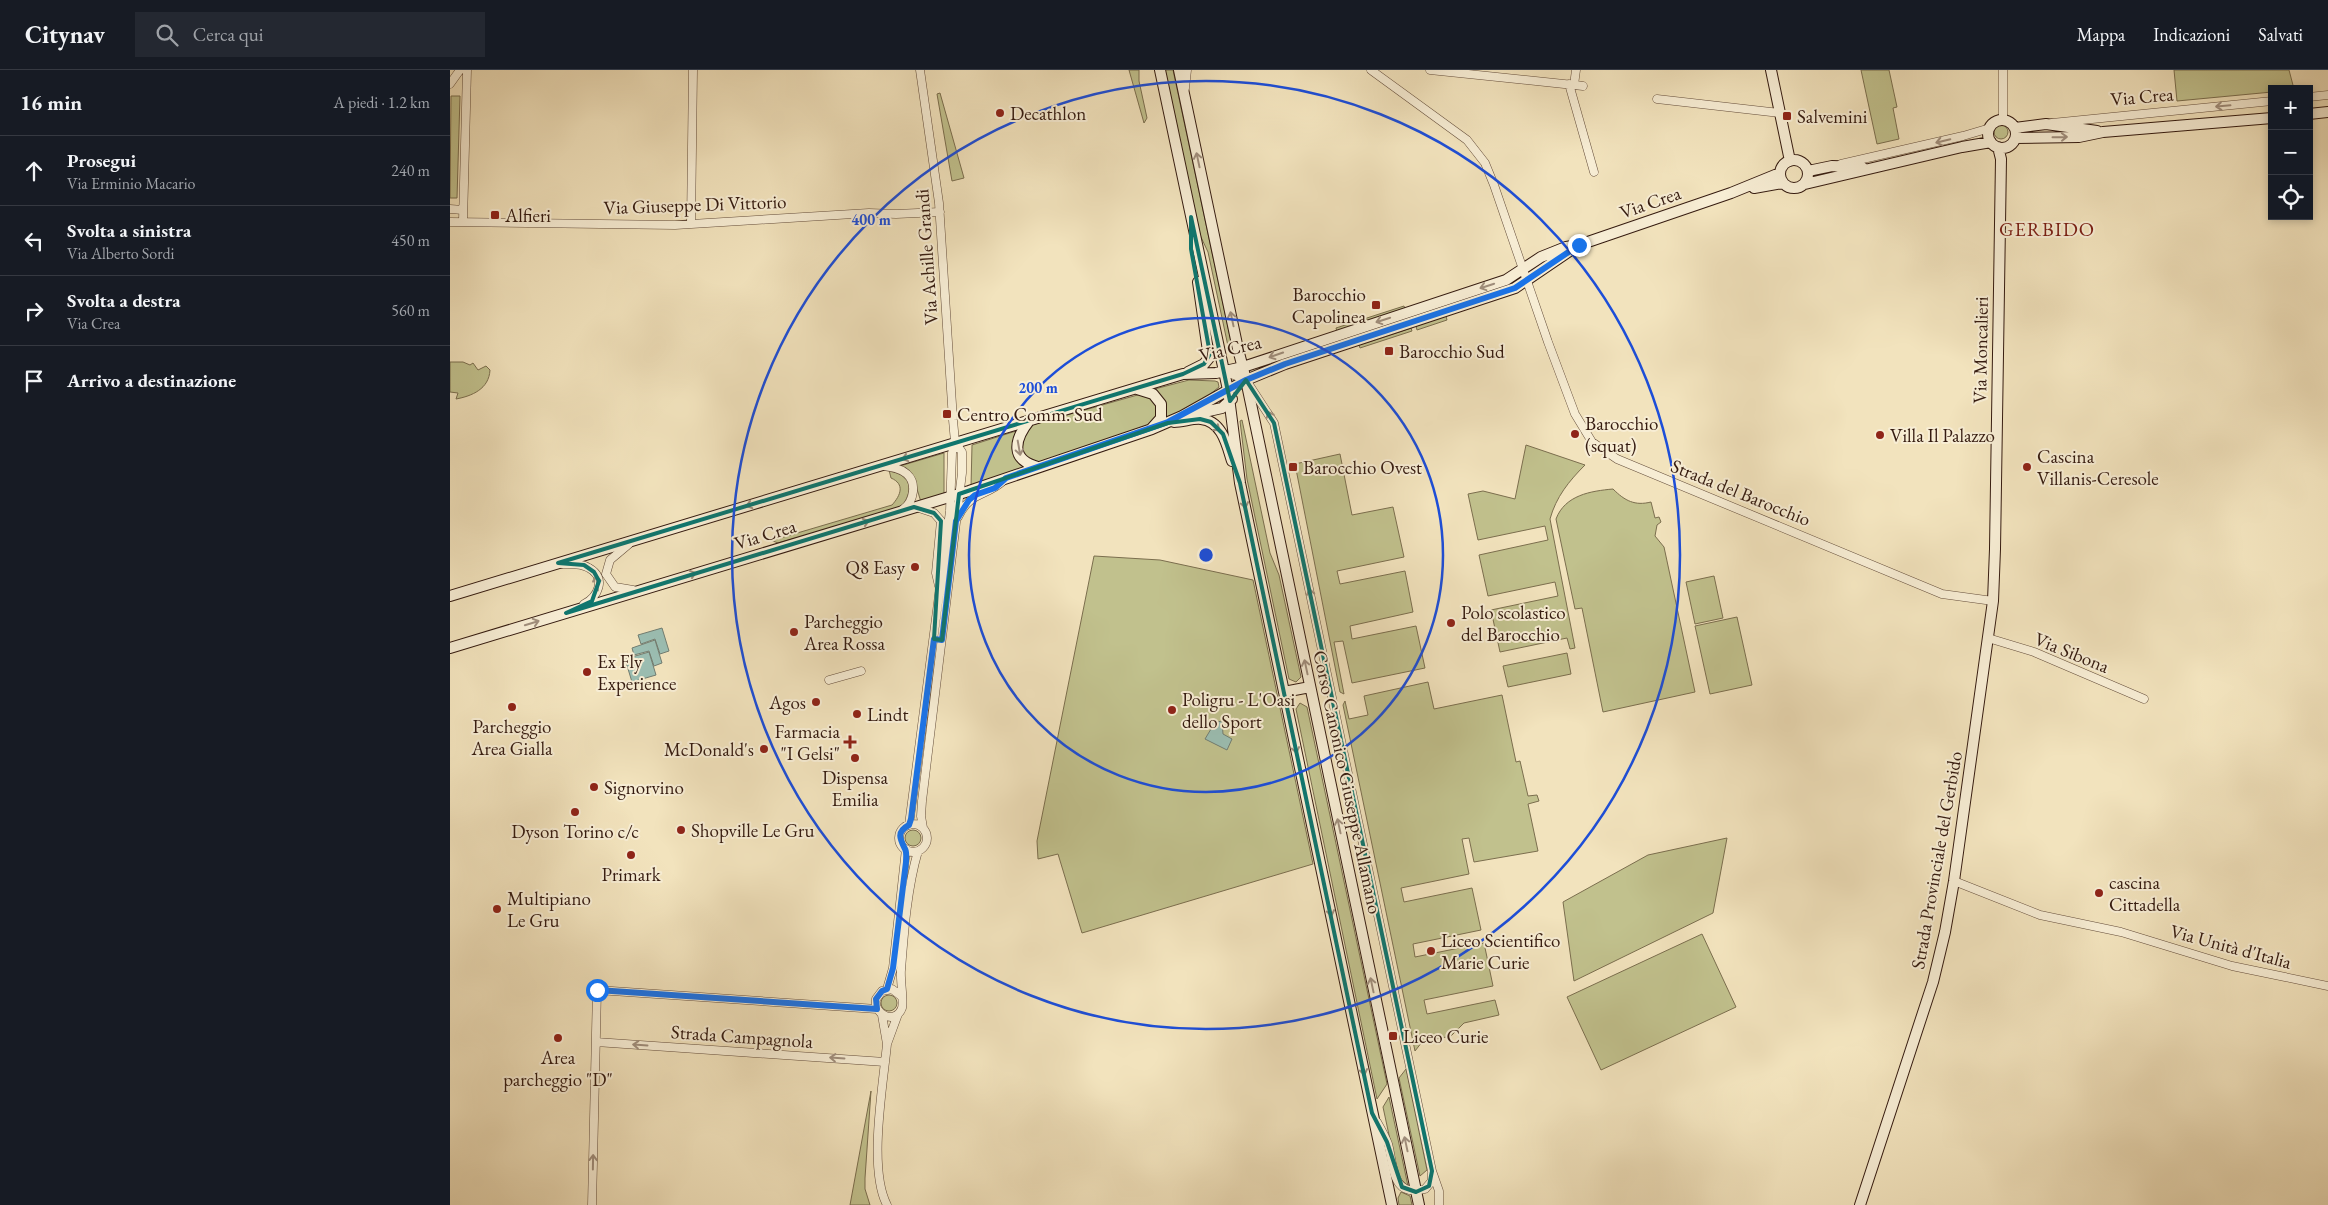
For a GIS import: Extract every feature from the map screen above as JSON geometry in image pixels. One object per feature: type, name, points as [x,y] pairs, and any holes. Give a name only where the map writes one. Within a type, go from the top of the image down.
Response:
[{"type":"street","points":[[450,84],[460,70]]},
{"type":"street","points":[[463,221],[467,70]]},
{"type":"street","points":[[691,224],[693,70]]},
{"type":"street","name":"Via Achille Grandi","points":[[920,70],[940,212],[956,442],[952,453],[955,495]]},
{"type":"street","points":[[1160,70],[1228,390],[1240,483],[1392,1205]]},
{"type":"street","name":"Corso Canonico Giuseppe Allamano","points":[[1179,70],[1419,1205]]},
{"type":"street","points":[[1184,94],[1187,70]]},
{"type":"street","name":"Strada del Barocchio","points":[[1371,70],[1447,124],[1467,140],[1480,155],[1494,185],[1575,414],[1592,442],[1604,452],[1942,594],[1993,602]]},
{"type":"street","points":[[1430,70],[1575,85]]},
{"type":"street","points":[[1576,70],[1575,85],[1594,172]]},
{"type":"street","points":[[1771,70],[1790,160]]},
{"type":"street","points":[[1805,184],[1808,171],[1803,163],[1790,160],[1783,165],[1780,173],[1783,183],[1791,189],[1876,166],[1995,140],[2015,133],[2003,120],[2003,70]]},
{"type":"street","points":[[2313,97],[2328,95]]},
{"type":"street","points":[[1657,100],[1780,113]]},
{"type":"street","name":"Via Crea","points":[[2015,133],[2046,124],[2082,119],[2268,101]]},
{"type":"street","points":[[2313,114],[2328,112]]},
{"type":"street","name":"Via Crea","points":[[2015,133],[2079,137],[2103,132],[2268,118]]},
{"type":"street","points":[[1995,140],[1995,122],[2003,120]]},
{"type":"street","name":"Via Crea","points":[[2046,124],[2103,132]]},
{"type":"street","points":[[1808,171],[1963,136],[1995,140]]},
{"type":"street","name":"Via Moncalieri","points":[[1993,602],[2001,159],[1995,140]]},
{"type":"street","points":[[1832,166],[1876,166]]},
{"type":"street","name":"Via Crea","points":[[450,596],[1183,374],[1224,371],[1243,367],[1506,280],[1541,257],[1566,247],[1579,245],[1731,193],[1780,173]]},
{"type":"street","name":"Via Crea","points":[[1731,193],[1783,183]]},
{"type":"street","points":[[450,209],[463,210]]},
{"type":"street","name":"Via Giuseppe Di Vittorio","points":[[450,222],[691,224],[869,213],[940,212]]},
{"type":"street","points":[[1183,374],[1208,361],[1210,354],[1192,249],[1191,217]]},
{"type":"street","name":"Via Crea","points":[[450,648],[955,495],[1152,429],[1182,416],[1246,380],[1293,361],[1515,288],[1579,245]]},
{"type":"street","points":[[1224,371],[1246,380]]},
{"type":"street","name":"Corso Canonico Giuseppe Allamano","points":[[1246,380],[1274,424],[1432,1171],[1439,1191],[1439,1205]]},
{"type":"street","name":"Via Crea","points":[[1182,416],[1222,408],[1230,401],[1246,380]]},
{"type":"street","points":[[1136,388],[1153,394],[1161,404],[1161,418],[1152,429]]},
{"type":"street","points":[[1168,422],[1200,419],[1217,427],[1226,442],[1240,483]]},
{"type":"street","points":[[1029,421],[1018,437],[1017,447],[1023,460],[1038,468]]},
{"type":"street","points":[[881,465],[900,470],[910,479],[913,493],[908,506],[901,510]]},
{"type":"street","name":"Via Crea","points":[[956,521],[969,500],[975,495],[995,488],[1006,478]]},
{"type":"street","points":[[909,825],[956,521],[955,495]]},
{"type":"street","points":[[887,1205],[880,1187],[877,1168],[887,1044],[903,1005],[901,996],[901,968],[912,875],[918,851],[927,841],[920,816],[938,639],[940,591],[955,495]]},
{"type":"street","points":[[914,507],[934,512],[941,521],[936,573],[940,591]]},
{"type":"street","name":"Via Crea","points":[[633,541],[610,560],[606,574],[614,587],[640,590]]},
{"type":"street","name":"Via Crea","points":[[558,563],[584,565],[594,572],[599,581],[598,592],[592,600],[566,613]]},
{"type":"street","name":"Strada Provinciale del Gerbido","points":[[1860,1205],[1933,982],[1945,932],[1954,881],[1993,602]]},
{"type":"street","name":"Via Sibona","points":[[1988,638],[2034,652],[2144,699]]},
{"type":"street","points":[[829,680],[861,671]]},
{"type":"street","points":[[1284,692],[1310,687]]},
{"type":"street","points":[[918,851],[906,849],[901,843],[900,834],[909,825],[923,828]]},
{"type":"street","points":[[887,1044],[879,1012],[875,1004],[877,996],[887,989],[893,968],[905,874],[906,849]]},
{"type":"street","name":"Via Unità d'Italia","points":[[1954,881],[2040,915],[2122,932],[2232,966],[2328,986]]},
{"type":"street","points":[[887,989],[896,991],[901,996]]},
{"type":"street","points":[[592,1205],[597,990],[879,1012],[890,1017],[898,1014]]},
{"type":"street","name":"Strada Campagnola","points":[[596,1042],[886,1062]]},
{"type":"street","points":[[1372,1113],[1387,1142],[1397,1181],[1402,1187],[1416,1192],[1429,1186],[1432,1171]]},
{"type":"highlighted area","points":[[1191,217],[1230,401],[1246,380],[1274,423],[1432,1171],[1429,1186],[1416,1192],[1402,1187],[1387,1142],[1372,1113],[1240,483],[1223,434],[1211,422],[1200,419],[1168,423],[959,494],[942,640],[934,639],[941,521],[934,513],[914,507],[566,613],[592,601],[599,581],[594,572],[584,565],[558,563],[1183,374],[1204,364],[1210,354],[1191,249]]},
{"type":"green space","points":[[1129,70],[1139,70],[1139,81],[1147,118],[1144,123]]},
{"type":"green space","points":[[1165,70],[1173,70],[1232,346],[1228,346],[1208,252],[1200,235]]},
{"type":"green space","points":[[1861,70],[1889,70],[1897,107],[1893,108],[1899,139],[1877,144]]},
{"type":"green space","points":[[2174,70],[2289,70],[2293,85],[2268,85],[2268,92],[2177,101]]},
{"type":"green space","points":[[940,93],[964,178],[952,181],[937,94]]},
{"type":"green space","points":[[451,96],[460,96],[457,198],[450,198]]},
{"type":"green space","points":[[2001,125],[2006,127],[2008,132],[2006,137],[2001,139],[1996,137],[1994,132],[1996,127]]},
{"type":"green space","points":[[1404,306],[1405,309],[1337,332],[1336,328]]},
{"type":"green space","points":[[1446,316],[1447,320],[1417,330],[1416,326]]},
{"type":"green space","points":[[1411,328],[1412,331],[1360,348],[1359,345]]},
{"type":"green space","points":[[450,362],[463,362],[470,365],[473,363],[478,370],[486,366],[490,370],[487,382],[474,394],[456,399],[458,393],[450,392]]},
{"type":"green space","points":[[1189,380],[1215,381],[1218,382],[1219,387],[1203,400],[1162,421],[1151,390]]},
{"type":"green space","points":[[1141,394],[1152,397],[1159,412],[1152,425],[1043,463],[1029,459],[1021,448],[1027,430],[1032,425]]},
{"type":"green space","points":[[1242,420],[1270,553],[1279,575],[1301,677],[1296,682],[1289,679],[1247,479],[1240,421]]},
{"type":"green space","points":[[1016,431],[1013,443],[1028,468],[971,487],[972,445]]},
{"type":"green space","points":[[1526,445],[1585,465],[1564,490],[1550,519],[1575,648],[1570,649],[1567,638],[1500,652],[1491,610],[1558,596],[1555,582],[1488,596],[1479,555],[1548,540],[1545,526],[1478,540],[1468,494],[1483,491],[1515,499]]},
{"type":"green space","points":[[944,453],[944,495],[921,502],[913,476],[900,466]]},
{"type":"green space","points":[[1340,454],[1352,515],[1393,507],[1404,557],[1337,571],[1340,584],[1405,571],[1413,612],[1350,626],[1352,639],[1416,626],[1425,668],[1352,683],[1343,641],[1334,642],[1344,694],[1340,692],[1295,464]]},
{"type":"green space","points":[[889,470],[903,476],[909,485],[908,496],[900,509],[778,543],[768,539],[776,536],[777,539],[892,505],[898,497],[900,487],[891,478]]},
{"type":"green space","points":[[1613,489],[1630,502],[1651,502],[1655,518],[1659,517],[1661,522],[1657,525],[1655,536],[1664,547],[1695,692],[1603,712],[1582,608],[1575,609],[1556,519],[1560,511],[1572,499],[1596,491]]},
{"type":"green space","name":"Poligru - L'Oasi dello Sport","points":[[1094,556],[1160,560],[1253,580],[1313,864],[1082,933],[1058,854],[1038,859],[1037,841]]},
{"type":"green space","points":[[1714,576],[1723,618],[1695,624],[1686,582]]},
{"type":"green space","points":[[1737,617],[1752,685],[1710,694],[1695,626]]},
{"type":"green space","points":[[1567,653],[1571,674],[1508,687],[1503,666]]},
{"type":"green space","points":[[1428,682],[1434,709],[1502,695],[1516,762],[1520,761],[1528,796],[1537,795],[1539,801],[1528,804],[1538,851],[1474,862],[1469,838],[1462,839],[1469,874],[1401,888],[1404,902],[1472,888],[1481,930],[1413,944],[1415,957],[1484,943],[1493,986],[1424,1000],[1427,1014],[1495,1000],[1499,1015],[1464,1023],[1451,1036],[1422,1042],[1415,1051],[1343,705],[1345,701],[1349,719],[1368,715],[1364,696]]},
{"type":"green space","points":[[1300,703],[1307,707],[1387,1084],[1377,1099],[1296,709]]},
{"type":"green space","points":[[910,830],[916,830],[921,835],[919,844],[910,846],[905,841],[905,835]]},
{"type":"green space","points":[[1727,838],[1713,913],[1574,981],[1563,902],[1648,855]]},
{"type":"green space","points":[[1702,934],[1736,1007],[1601,1070],[1567,997]]},
{"type":"green space","points":[[889,995],[895,997],[897,1003],[895,1009],[889,1011],[883,1009],[881,1003],[883,997]]},
{"type":"green space","points":[[1406,1069],[1427,1170],[1420,1176],[1399,1078]]},
{"type":"green space","points":[[871,1091],[865,1178],[865,1189],[870,1205],[850,1205]]},
{"type":"green space","points":[[1389,1097],[1408,1186],[1398,1177],[1383,1107]]},
{"type":"green space","points":[[1401,1192],[1410,1196],[1412,1205],[1399,1205],[1398,1198]]},
{"type":"water","points":[[662,628],[669,651],[660,654],[655,639],[641,644],[638,635]]},
{"type":"water","points":[[655,640],[662,663],[654,666],[649,651],[634,655],[632,648]]},
{"type":"water","points":[[649,652],[656,675],[632,682],[625,659]]},
{"type":"water","points":[[1216,719],[1217,722],[1222,721],[1223,734],[1232,739],[1227,750],[1205,739],[1211,729],[1210,721]]},
{"type":"place","name":"Decathlon","points":[[1000,113]]},
{"type":"place","name":"Salvemini","points":[[1787,116]]},
{"type":"place","name":"Alfieri","points":[[495,215]]},
{"type":"place","name":"Barocchio Capolinea","points":[[1376,305]]},
{"type":"place","name":"Barocchio Sud","points":[[1389,351]]},
{"type":"place","name":"Centro Comm. Sud","points":[[947,414]]},
{"type":"place","name":"Barocchio (squat)","points":[[1575,434]]},
{"type":"place","name":"Villa Il Palazzo","points":[[1880,435]]},
{"type":"place","name":"Barocchio Ovest","points":[[1293,467]]},
{"type":"place","name":"Cascina Villanis-Ceresole","points":[[2027,467]]},
{"type":"place","name":"Q8 Easy","points":[[915,567]]},
{"type":"place","name":"Polo scolastico del Barocchio","points":[[1451,623]]},
{"type":"place","name":"Parcheggio Area Rossa","points":[[794,632]]},
{"type":"place","name":"Ex Fly Experience","points":[[587,672]]},
{"type":"place","name":"Agos","points":[[816,702]]},
{"type":"place","name":"Parcheggio Area Gialla","points":[[512,707]]},
{"type":"place","name":"Poligru - L'Oasi dello Sport","points":[[1172,710]]},
{"type":"place","name":"Lindt","points":[[857,714]]},
{"type":"place","name":"Farmacia \"I Gelsi\"","points":[[850,742]]},
{"type":"place","name":"McDonald's","points":[[764,749]]},
{"type":"place","name":"Dispensa Emilia","points":[[855,758]]},
{"type":"place","name":"Signorvino","points":[[594,787]]},
{"type":"place","name":"Dyson Torino c/c","points":[[575,812]]},
{"type":"place","name":"Shopville Le Gru","points":[[681,830]]},
{"type":"place","name":"Primark","points":[[631,855]]},
{"type":"place","name":"cascina Cittadella","points":[[2099,893]]},
{"type":"place","name":"Multipiano Le Gru","points":[[497,909]]},
{"type":"place","name":"Liceo Scientifico Marie Curie","points":[[1431,951]]},
{"type":"place","name":"Liceo Curie","points":[[1393,1036]]},
{"type":"place","name":"Area parcheggio \"D\"","points":[[558,1038]]},
{"type":"district","name":"GERBIDO","points":[[2047,229]]},
{"type":"route","points":[[597,990],[877,1009],[876,999],[882,991],[887,989],[893,968],[906,862],[906,849],[901,843],[900,834],[909,825],[911,819],[934,639],[942,640],[956,521],[969,500],[975,495],[995,488],[1006,478],[1152,429],[1204,405],[1246,380],[1285,364],[1515,288],[1579,245]]}]
